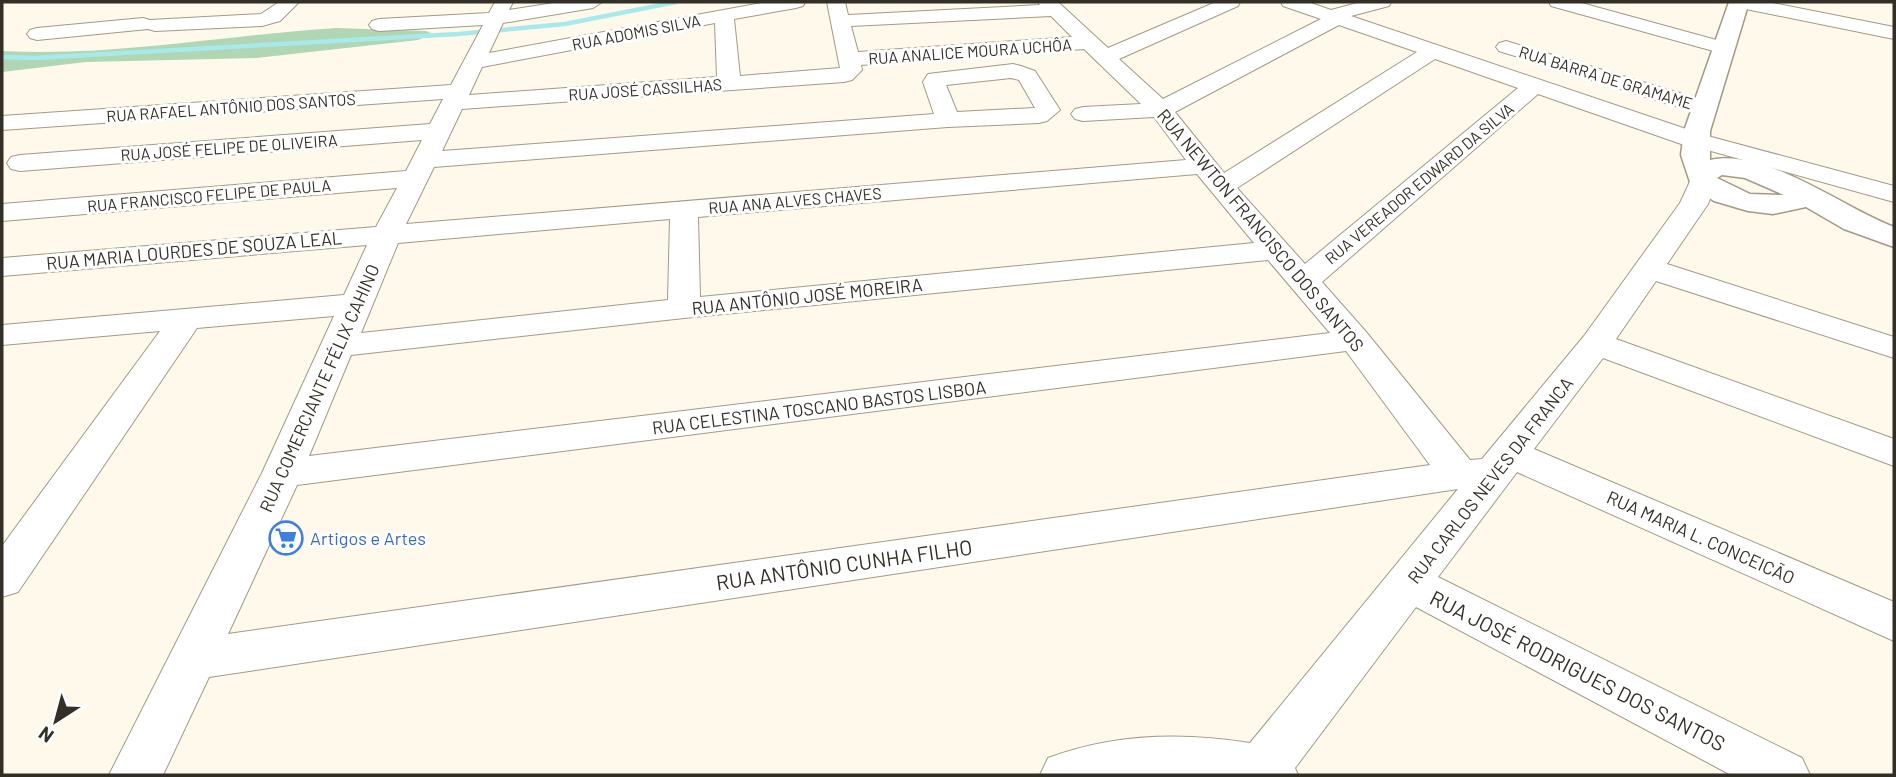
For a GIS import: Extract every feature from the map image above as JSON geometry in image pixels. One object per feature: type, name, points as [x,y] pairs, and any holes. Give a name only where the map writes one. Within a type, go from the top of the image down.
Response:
[{"type":"main road","points":[[1700,187],[1695,155],[1724,48],[1740,2]]},
{"type":"main road","points":[[1702,130],[1788,185],[1853,222],[1894,238]]},
{"type":"main road","points":[[1700,187],[1713,169],[1737,169],[1788,185],[1799,196],[1796,201],[1788,204],[1743,200]]},
{"type":"main road","points":[[1700,187],[1711,188],[1894,247]]},
{"type":"street","points":[[149,24],[185,2]]},
{"type":"street","points":[[76,8],[37,34],[149,24],[262,20],[272,17],[290,2]]},
{"type":"street","points":[[395,2],[379,25],[465,81],[948,120]]},
{"type":"street","points":[[465,81],[593,2]]},
{"type":"street","name":"RUA ADOMIS SILVA","points":[[465,81],[613,37],[796,2]]},
{"type":"street","name":"RUA ANALICE MOURA UCHÔA","points":[[843,68],[1098,50],[1231,2]]},
{"type":"street","points":[[1290,2],[1535,85],[1702,130],[1894,194]]},
{"type":"street","points":[[1083,114],[1161,110],[1334,17],[1382,2]]},
{"type":"street","points":[[1558,2],[1724,48]]},
{"type":"street","points":[[1740,2],[1894,33]]},
{"type":"street","points":[[843,68],[839,12],[1050,6]]},
{"type":"street","name":"RUA NEWTON FRANCISCO DOS SANTOS","points":[[1050,6],[1161,110],[1212,176],[1355,340],[1487,467]]},
{"type":"street","points":[[724,16],[729,83]]},
{"type":"street","points":[[606,73],[613,37]]},
{"type":"street","name":"RUA BARRA DE GRAMAME","points":[[1506,47],[1702,130]]},
{"type":"street","points":[[1212,176],[1433,51]]},
{"type":"street","name":"RUA JOSÉ CASSILHAS","points":[[465,81],[606,73],[729,83],[843,68]]},
{"type":"street","name":"RUA RAFAEL ANTÔNIO DOS SANTOS","points":[[2,123],[465,81]]},
{"type":"street","name":"RUA JOSÉ FELIPE DE OLIVEIRA","points":[[11,171],[465,81]]},
{"type":"street","name":"RUA FRANCISCO FELIPE DE PAULA","points":[[2,212],[465,81]]},
{"type":"street","name":"RUA COMERCIANTE FÉLIX CAHINO","points":[[136,775],[282,473],[387,234],[465,81]]},
{"type":"street","name":"RUA VEREADOR EDWARD DA SILVA","points":[[1304,281],[1535,85]]},
{"type":"street","points":[[11,171],[75,118]]},
{"type":"street","name":"RUA ANA ALVES CHAVES","points":[[387,234],[684,209],[1212,176]]},
{"type":"street","name":"RUA CARLOS NEVES DA FRANCA","points":[[1266,772],[1410,583],[1487,467],[1597,343],[1700,187]]},
{"type":"street","points":[[684,209],[684,308]]},
{"type":"street","name":"RUA MARIA LOURDES DE SOUZA LEAL","points":[[2,267],[387,234]]},
{"type":"street","name":"RUA ANTÔNIO JOSÉ MOREIRA","points":[[338,346],[684,308],[1276,250]]},
{"type":"street","points":[[1648,268],[1894,348]]},
{"type":"street","points":[[2,358],[13,334],[357,304]]},
{"type":"street","points":[[2,580],[186,319]]},
{"type":"street","name":"RUA CELESTINA TOSCANO BASTOS LISBOA","points":[[282,473],[1355,340]]},
{"type":"street","points":[[1597,343],[1894,453]]},
{"type":"street","name":"RUA MARIA L. CONCEICÃO","points":[[1487,467],[1894,622]]},
{"type":"street","name":"RUA ANTÔNIO CUNHA FILHO","points":[[194,659],[1487,467]]},
{"type":"street","name":"RUA JOSÉ RODRIGUES DOS SANTOS","points":[[1410,583],[1783,775]]},
{"type":"street","points":[[1067,775],[1158,759],[1216,761],[1266,772]]},
{"type":"green space","points":[[336,28],[426,31],[433,34],[418,40],[256,58],[86,62],[2,72],[2,51],[85,51]]},
{"type":"waterway","points":[[2,57],[34,58],[458,34],[565,24],[676,2]]},
{"type":"place","name":"Artigos e Artes","points":[[286,538]]}]
